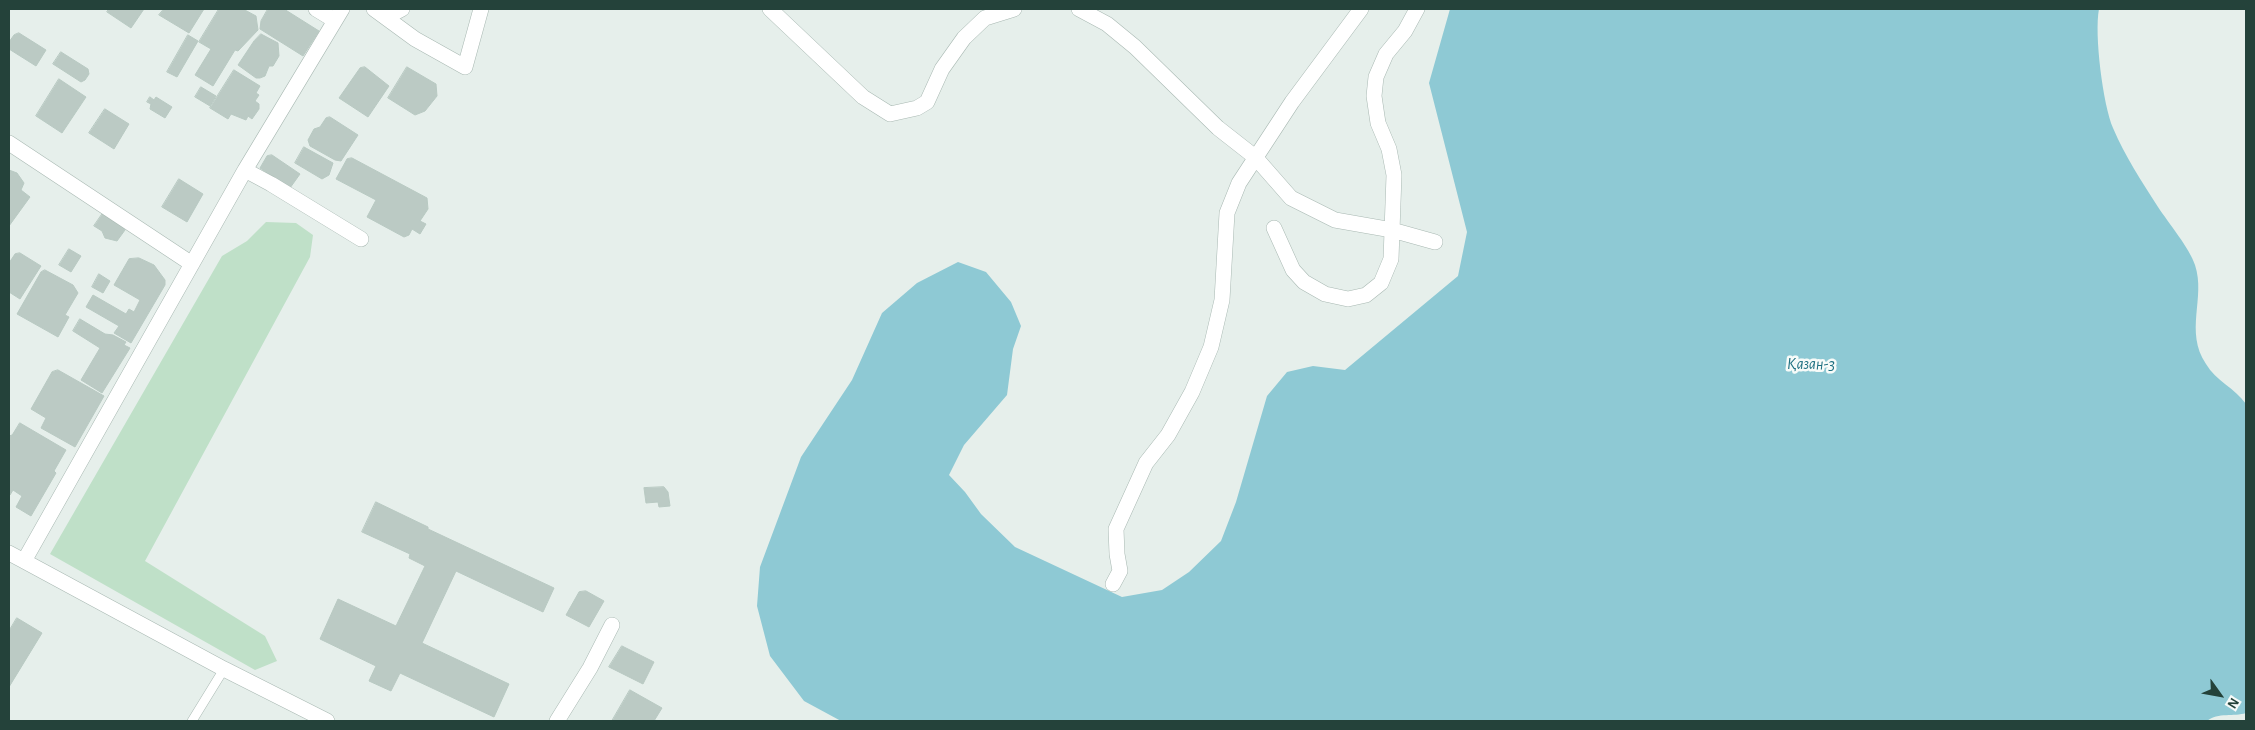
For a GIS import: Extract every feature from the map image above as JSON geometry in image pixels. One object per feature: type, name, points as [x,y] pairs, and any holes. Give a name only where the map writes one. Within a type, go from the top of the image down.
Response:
[{"type":"street","points":[[24,561],[245,170],[338,14],[316,9]]},
{"type":"street","points":[[374,9],[388,17],[415,39],[465,67],[481,9]]},
{"type":"street","points":[[388,17],[402,9]]},
{"type":"street","points":[[770,9],[864,97],[890,114],[917,108],[927,102],[942,69],[964,38],[984,18],[1014,9]]},
{"type":"street","points":[[1079,9],[1107,24],[1134,47],[1218,128],[1255,158],[1291,198],[1335,220],[1392,230],[1435,242]]},
{"type":"street","points":[[1113,584],[1120,571],[1116,529],[1146,464],[1168,435],[1192,392],[1210,347],[1222,300],[1227,213],[1239,183],[1321,60],[1361,9]]},
{"type":"street","points":[[1274,228],[1293,270],[1304,282],[1325,294],[1348,300],[1366,295],[1381,284],[1391,259],[1394,175],[1389,149],[1378,123],[1374,96],[1376,76],[1386,54],[1405,31],[1417,9]]},
{"type":"street","points":[[9,143],[192,264]]},
{"type":"street","points":[[245,170],[362,240]]},
{"type":"street","points":[[9,553],[224,669],[327,721]]},
{"type":"street","points":[[557,721],[590,668],[612,624]]},
{"type":"lane","points":[[192,721],[224,669]]},
{"type":"green space","points":[[266,222],[296,223],[313,235],[310,257],[145,561],[265,636],[277,661],[255,670],[50,554],[222,256],[247,241]]},
{"type":"water","name":"Қазан-3","points":[[1450,9],[2099,9],[2100,69],[2109,117],[2113,128],[2134,169],[2184,244],[2195,265],[2198,277],[2196,327],[2200,352],[2210,370],[2237,393],[2246,404],[2246,713],[2211,718],[2207,721],[841,721],[804,701],[770,656],[757,606],[760,567],[801,457],[852,380],[882,313],[917,283],[958,262],[986,272],[1011,302],[1021,326],[1013,349],[1007,395],[964,445],[949,475],[965,492],[981,514],[1015,547],[1122,597],[1162,590],[1189,572],[1221,541],[1236,502],[1267,396],[1287,372],[1313,366],[1345,370],[1458,276],[1467,232],[1429,83]]},
{"type":"building","points":[[109,9],[144,9],[131,28],[107,12]]},
{"type":"building","points":[[164,9],[204,9],[189,33],[159,15]]},
{"type":"building","points":[[219,9],[243,9],[256,16],[258,30],[238,51],[235,50],[213,86],[195,75],[211,49],[199,42]]},
{"type":"building","points":[[268,9],[284,9],[319,31],[303,56],[260,29],[261,21]]},
{"type":"building","points":[[19,33],[46,50],[36,66],[9,49],[9,42],[14,35]]},
{"type":"building","points":[[261,34],[278,43],[279,56],[273,66],[269,66],[265,76],[256,78],[238,65]]},
{"type":"building","points":[[188,35],[198,41],[177,77],[167,72]]},
{"type":"building","points":[[61,52],[88,69],[89,74],[85,80],[81,82],[53,64]]},
{"type":"building","points":[[365,67],[389,86],[368,117],[339,98],[360,68]]},
{"type":"building","points":[[407,67],[436,84],[437,96],[425,111],[415,115],[388,98]]},
{"type":"building","points":[[234,70],[260,86],[256,93],[259,95],[255,101],[259,104],[259,109],[252,119],[248,116],[246,120],[231,114],[228,119],[210,108]]},
{"type":"building","points":[[59,79],[86,97],[62,133],[36,116]]},
{"type":"building","points":[[201,87],[216,96],[210,106],[195,97]]},
{"type":"building","points":[[150,97],[154,100],[156,97],[172,107],[165,118],[150,109],[151,104],[147,102]]},
{"type":"building","points":[[105,109],[129,124],[114,149],[89,133]]},
{"type":"building","points":[[330,117],[358,135],[341,161],[335,160],[310,146],[308,140],[314,129],[320,127],[326,118]]},
{"type":"building","points":[[304,147],[333,163],[329,175],[322,179],[295,163]]},
{"type":"building","points":[[272,155],[300,174],[290,188],[260,168],[267,156]]},
{"type":"building","points":[[352,158],[427,198],[428,209],[420,221],[426,224],[420,234],[412,229],[409,235],[404,237],[367,217],[376,200],[336,179],[347,159]]},
{"type":"building","points":[[9,170],[17,173],[24,183],[21,190],[30,197],[9,226]]},
{"type":"building","points":[[179,179],[203,194],[187,222],[162,207]]},
{"type":"building","points":[[103,213],[122,225],[125,230],[117,241],[105,238],[102,231],[94,226]]},
{"type":"building","points":[[69,249],[81,256],[71,272],[59,265]]},
{"type":"building","points":[[20,253],[41,266],[20,299],[9,292],[9,263],[15,254]]},
{"type":"building","points":[[139,258],[154,265],[165,280],[165,285],[131,343],[114,333],[119,326],[86,307],[93,295],[126,314],[129,309],[134,312],[140,300],[114,285],[129,259]]},
{"type":"building","points":[[45,270],[73,285],[78,293],[65,315],[69,317],[58,337],[17,314],[41,272]]},
{"type":"building","points":[[99,274],[110,281],[103,293],[92,287]]},
{"type":"building","points":[[80,319],[105,334],[113,335],[126,342],[124,345],[130,348],[102,393],[81,380],[100,348],[73,331]]},
{"type":"building","points":[[58,370],[104,396],[75,447],[41,428],[46,418],[31,409],[52,372]]},
{"type":"building","points":[[20,423],[66,450],[54,471],[56,473],[31,516],[16,507],[22,496],[13,490],[9,494],[9,436],[12,435]]},
{"type":"building","points":[[664,487],[668,492],[670,506],[659,507],[658,502],[646,503],[644,488]]},
{"type":"building","points":[[376,502],[428,527],[428,529],[554,588],[543,612],[456,571],[422,643],[509,684],[494,717],[400,673],[391,691],[369,681],[376,666],[320,639],[338,599],[396,626],[425,566],[409,558],[410,554],[362,532]]},
{"type":"building","points":[[586,591],[604,601],[589,627],[566,615],[579,592]]},
{"type":"building","points":[[17,618],[42,633],[9,687],[9,631]]},
{"type":"building","points":[[622,646],[654,662],[643,684],[609,667]]},
{"type":"building","points":[[630,690],[662,708],[654,721],[612,721]]}]
